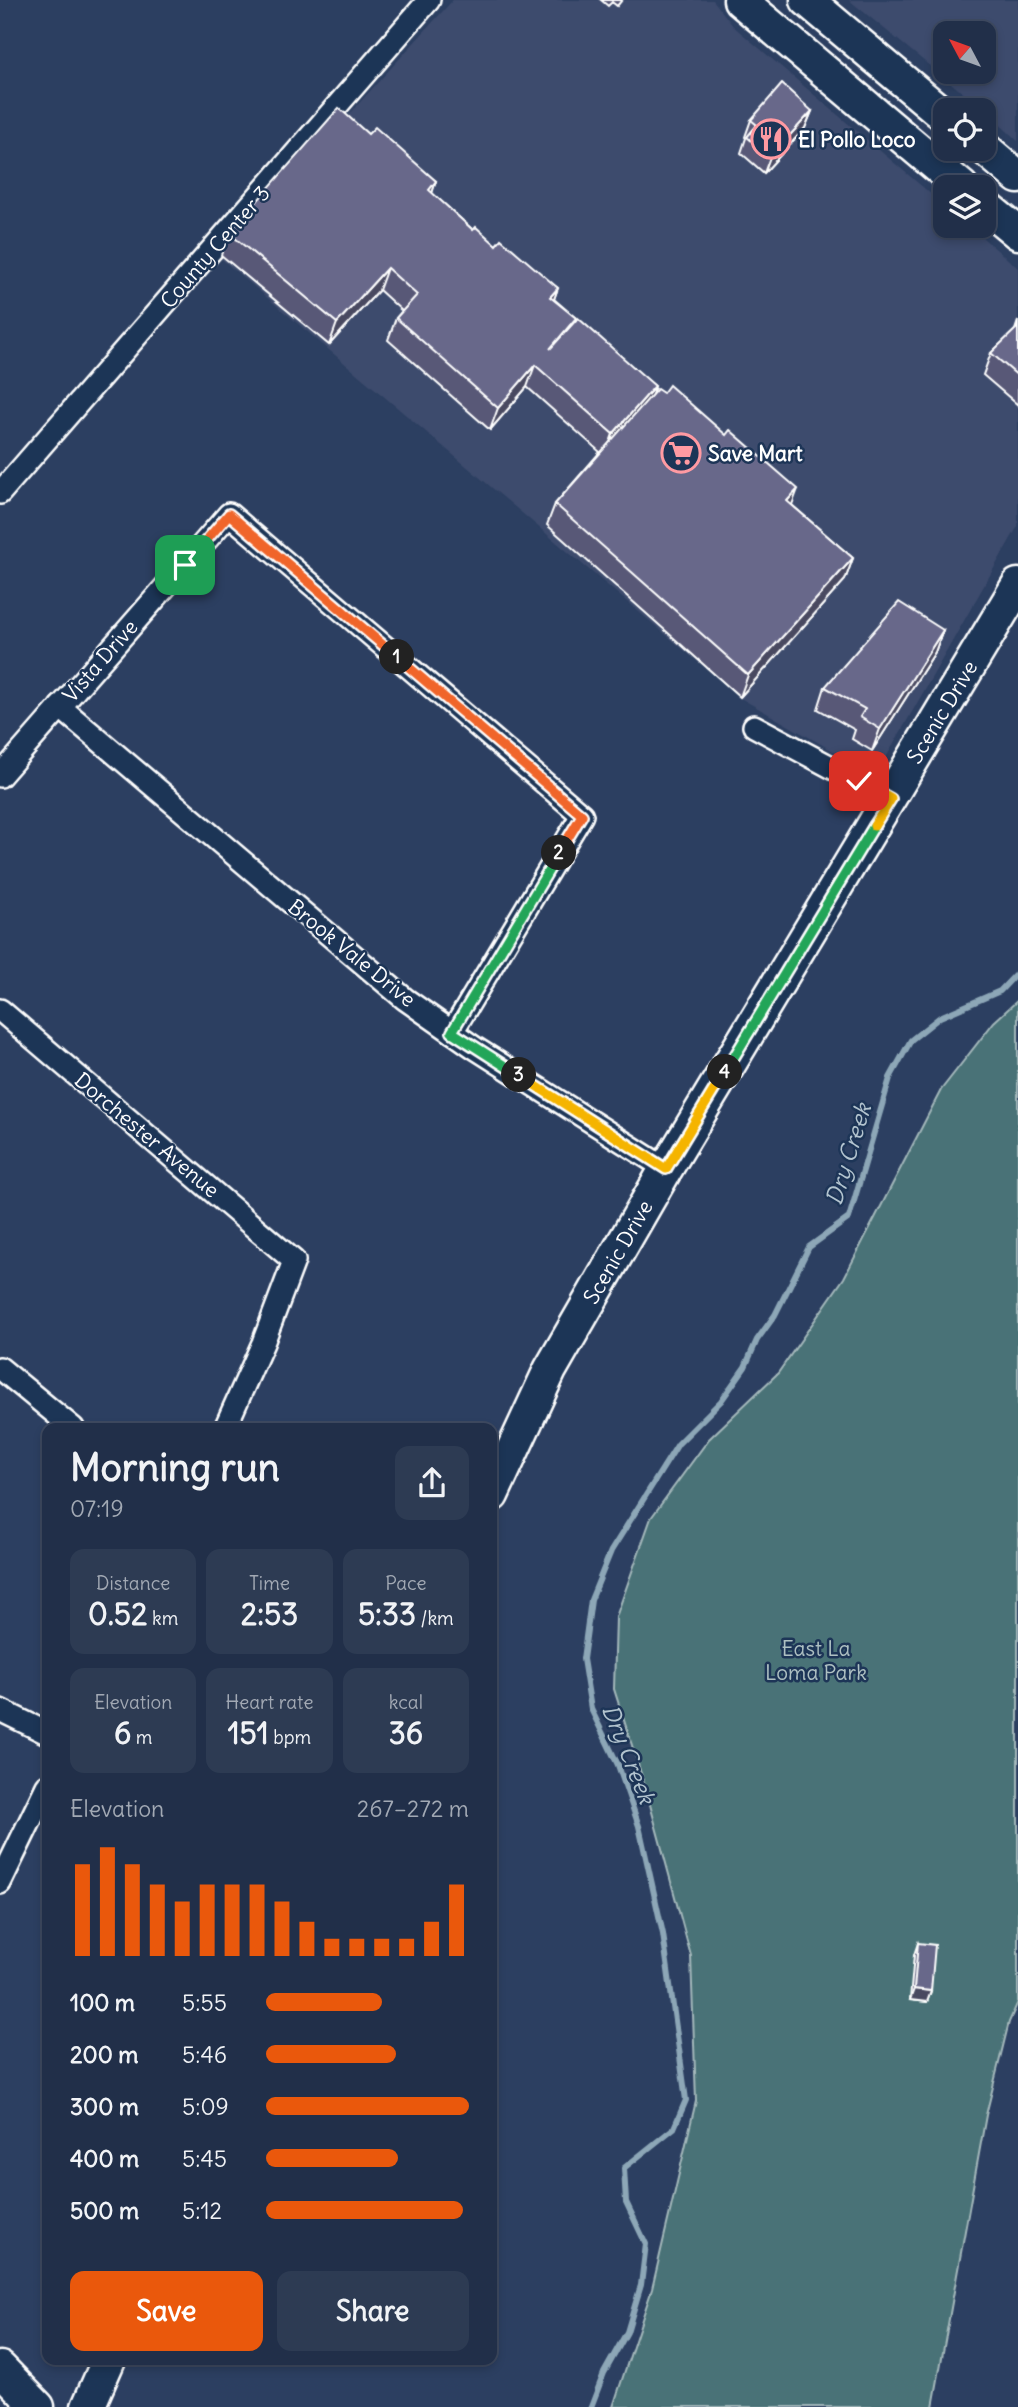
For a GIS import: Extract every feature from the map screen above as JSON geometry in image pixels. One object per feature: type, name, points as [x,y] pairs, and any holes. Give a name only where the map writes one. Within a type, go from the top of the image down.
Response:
[{"type":"main road","points":[[740,0],[948,175]]},
{"type":"main road","points":[[807,0],[933,106]]},
{"type":"main road","points":[[996,158],[1018,177]]},
{"type":"main road","points":[[996,215],[1018,233]]},
{"type":"main road","name":"Scenic Drive","points":[[497,1484],[550,1370],[666,1169],[1018,585]]},
{"type":"main road","points":[[88,2407],[106,2365]]},
{"type":"main road","points":[[0,2368],[38,2407]]},
{"type":"street","name":"County Center 3","points":[[0,493],[429,0]]},
{"type":"street","name":"Vista Drive","points":[[0,776],[229,514],[582,815],[452,1032]]},
{"type":"street","name":"Brook Vale Drive","points":[[60,707],[349,953],[452,1032],[666,1169]]},
{"type":"street","points":[[754,726],[891,799]]},
{"type":"street","name":"Dorchester Avenue","points":[[0,1010],[294,1261],[263,1343],[227,1423]]},
{"type":"street","points":[[0,1368],[68,1423]]},
{"type":"street","points":[[0,1710],[42,1730]]},
{"type":"street","points":[[0,1883],[42,1796]]},
{"type":"shaded area","points":[[453,0],[713,0],[733,26],[933,196],[933,238],[983,238],[1018,268],[1018,526],[884,761],[871,767],[856,764],[742,699],[219,257]]},
{"type":"shaded area","points":[[849,0],[1018,0],[1018,141],[996,121],[996,98],[969,98],[952,84],[996,84],[996,21],[933,21],[933,68]]},
{"type":"green space","name":"East La Loma Park","points":[[1018,1000],[1018,2002],[1009,2022],[986,2115],[933,2407],[613,2407],[652,2289],[696,2101],[691,1956],[645,1786],[614,1689],[616,1617],[651,1518],[709,1439],[778,1373],[844,1278],[941,1090],[994,1022]]},
{"type":"building","name":"El Pollo Loco","points":[[782,84],[812,111],[770,157],[747,137],[757,125],[751,120]]},
{"type":"building","points":[[339,108],[368,134],[375,127],[436,181],[429,190],[473,230],[476,227],[496,245],[501,239],[558,288],[550,297],[576,318],[550,349],[578,318],[655,386],[613,434],[535,365],[498,408],[396,318],[417,295],[387,268],[337,323],[229,233]]},
{"type":"building","points":[[1018,327],[1018,376],[991,353]]},
{"type":"building","points":[[669,385],[726,435],[730,430],[798,489],[787,501],[853,558],[748,675],[555,504],[657,389],[663,393]]},
{"type":"building","points":[[899,602],[943,630],[880,729],[860,717],[865,709],[825,687]]},
{"type":"building","points":[[918,1943],[935,1945],[931,1991],[914,1989]]},
{"type":"waterway","name":"Dry Creek","points":[[591,2407],[604,2373],[627,2332],[641,2285],[646,2244],[626,2202],[624,2168],[674,2128],[686,2100],[663,1934],[639,1826],[618,1765],[591,1709],[583,1659],[591,1600],[611,1551],[678,1444],[721,1401],[745,1367],[757,1340],[775,1315],[809,1247],[849,1218],[890,1078],[911,1040],[940,1017],[1000,991],[1018,972]]},
{"type":"place","name":"El Pollo Loco","points":[[771,139]]},
{"type":"place","name":"Save Mart","points":[[681,453]]},
{"type":"route","points":[[185,565],[229,514],[582,815],[452,1032],[666,1169],[891,799],[859,781]]}]
